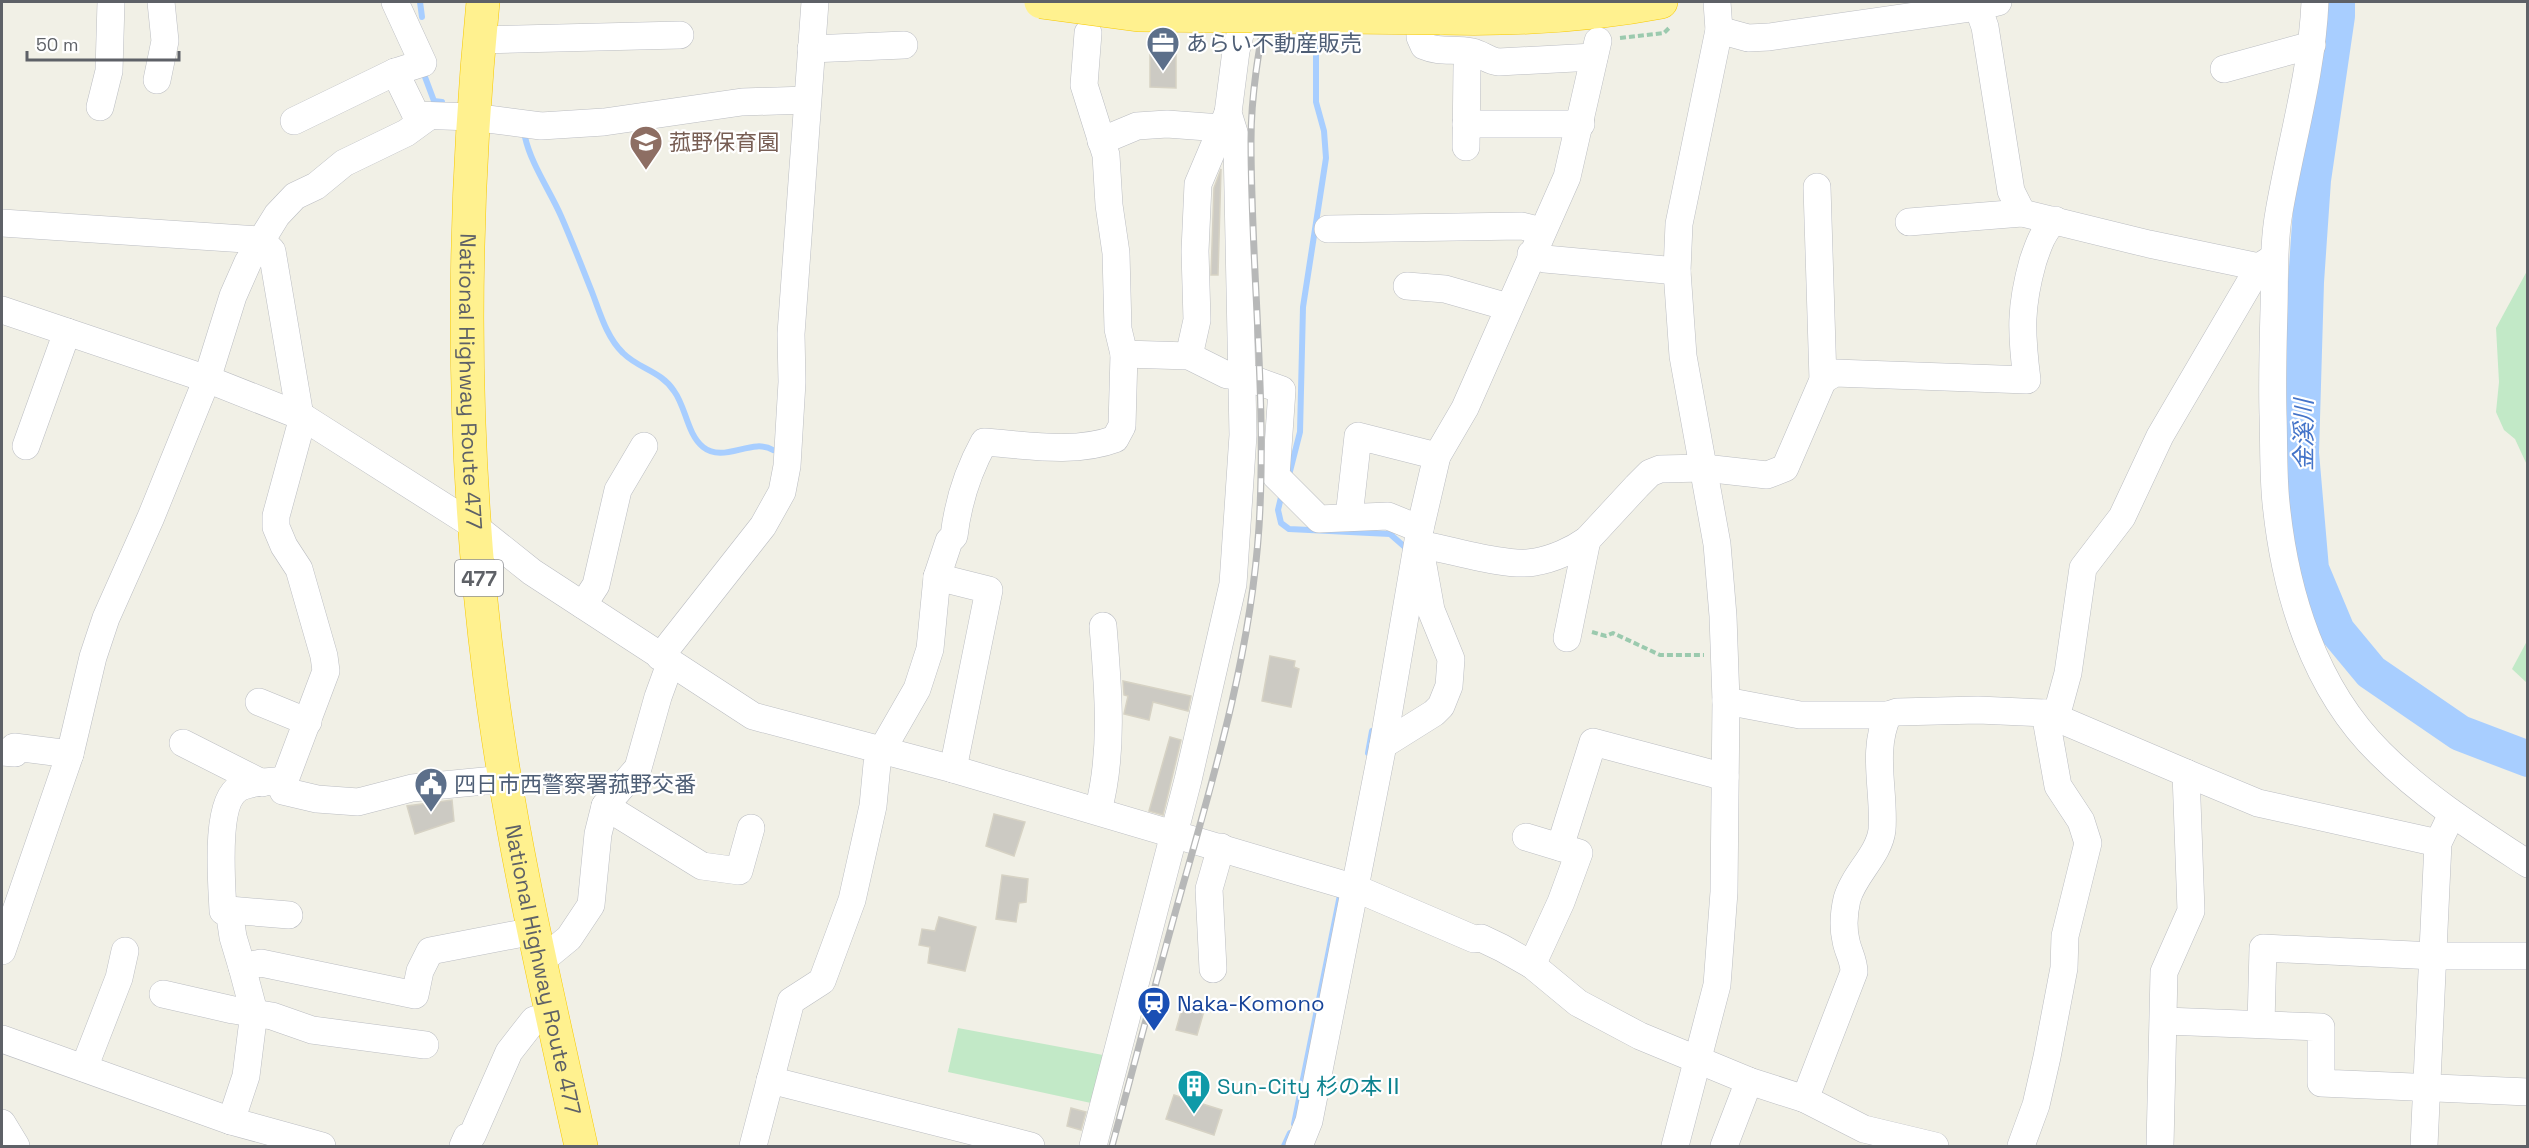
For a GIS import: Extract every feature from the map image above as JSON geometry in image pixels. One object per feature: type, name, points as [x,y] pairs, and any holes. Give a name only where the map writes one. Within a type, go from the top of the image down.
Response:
[{"type":"highway","name":"National Highway Route 477","points":[[483,2],[472,117],[467,282],[473,525],[490,679],[505,779],[537,946],[581,1146]]},
{"type":"highway","points":[[1041,2],[1138,15],[1430,10],[1501,20],[1572,15],[1666,14]]},
{"type":"street","points":[[100,107],[109,70],[111,2]]},
{"type":"street","points":[[157,80],[165,41],[161,2]]},
{"type":"street","points":[[294,121],[395,72],[423,63],[395,2]]},
{"type":"street","points":[[242,967],[261,963],[416,995],[420,971],[430,951],[537,946],[568,938],[591,904],[598,834],[605,806],[638,768],[658,697],[665,660],[763,526],[782,492],[787,466],[791,334],[815,2]]},
{"type":"street","points":[[1189,356],[1197,320],[1195,250],[1198,184],[1224,120],[1236,51],[1248,2]]},
{"type":"street","points":[[1675,1146],[1717,985],[1724,892],[1726,701],[1717,544],[1683,356],[1677,271],[1679,224],[1719,30],[1717,2]]},
{"type":"street","points":[[2021,1146],[2036,1105],[2048,1057],[2064,968],[2065,936],[2088,843],[2081,821],[2058,786],[2050,715],[2068,673],[2083,568],[2122,517],[2160,436],[2266,263],[2279,212],[2312,45],[2315,2]]},
{"type":"street","points":[[1719,30],[1748,38],[1769,38],[1988,4],[1985,27],[2011,191],[2022,213]]},
{"type":"street","points":[[1299,1146],[1309,1121],[1346,885],[1383,745],[1419,537],[1437,456],[1465,408],[1536,242],[1567,177],[1581,124],[1596,49],[1499,62],[1488,61],[1472,52],[1434,50],[1424,46],[1420,37],[1430,10]]},
{"type":"street","points":[[753,1146],[791,1001],[822,981],[852,900],[873,806],[877,764],[882,750],[917,689],[927,659],[937,577],[949,541],[954,536],[967,477],[984,441],[1039,446],[1076,445],[1115,439],[1122,426],[1124,354],[1118,329],[1116,253],[1109,205],[1107,164],[1084,84],[1088,33]]},
{"type":"street","points":[[479,40],[680,35]]},
{"type":"street","points":[[811,49],[904,45]]},
{"type":"street","points":[[2224,69],[2312,45]]},
{"type":"street","points":[[1467,67],[1466,135],[1581,124]]},
{"type":"street","points":[[395,72],[416,115],[472,117],[541,126],[604,122],[742,102],[807,100]]},
{"type":"street","points":[[2,951],[70,754],[93,657],[106,618],[151,518],[207,379],[233,296],[261,240],[277,215],[295,196],[316,186],[345,163],[406,133],[428,117]]},
{"type":"street","points":[[1101,141],[1137,126],[1224,120]]},
{"type":"street","points":[[1093,1146],[1188,780],[1233,584],[1243,446],[1237,142],[1224,120]]},
{"type":"street","points":[[1124,354],[1189,356],[1227,375],[1241,375],[1282,390],[1276,476],[1319,519],[1388,516],[1419,537],[1491,558],[1534,563],[1576,548],[1587,540],[1650,473],[1671,467],[1767,475],[1785,468],[1822,380],[1817,187]]},
{"type":"street","points":[[1909,222],[2022,213],[2149,244],[2266,263]]},
{"type":"street","points":[[1822,380],[1834,373],[2027,380],[2022,341],[2023,300],[2036,252],[2043,236],[2055,220]]},
{"type":"street","points":[[2,223],[261,240],[272,251],[302,416],[276,516],[276,527],[284,546],[299,568],[324,656],[323,684],[308,722],[274,782]]},
{"type":"street","points":[[1328,229],[1522,226],[1536,242],[1545,259],[1677,271]]},
{"type":"street","points":[[2266,263],[2274,306],[2272,362],[2276,503],[2301,626],[2313,656],[2339,701],[2379,752],[2452,814],[2528,864]]},
{"type":"street","points":[[1407,286],[1445,289],[1486,303],[1508,307]]},
{"type":"street","points":[[2,310],[207,379],[302,416],[473,525],[532,572],[753,716],[953,769],[1346,885],[1474,939],[1481,938],[1532,965],[1578,1004],[1698,1060],[1749,1081],[1804,1099],[1864,1129],[1935,1146]]},
{"type":"street","points":[[26,446],[67,332]]},
{"type":"street","points":[[1349,517],[1358,436],[1437,456]]},
{"type":"street","points":[[583,605],[596,585],[618,490],[644,446]]},
{"type":"street","points":[[1383,745],[1442,706],[1449,686],[1451,659],[1431,610],[1419,537]]},
{"type":"street","points":[[1567,638],[1587,540]]},
{"type":"street","points":[[937,577],[989,590],[953,769]]},
{"type":"street","points":[[1098,811],[1103,795],[1109,708],[1103,626]]},
{"type":"street","points":[[1726,701],[1800,715],[1888,715],[1897,712],[1978,710],[2050,715],[2258,803],[2438,843]]},
{"type":"street","points":[[259,702],[308,722]]},
{"type":"street","points":[[1804,1099],[1854,972],[1844,931],[1845,909],[1851,888],[1876,847],[1882,831],[1880,759],[1882,728],[1888,715]]},
{"type":"street","points":[[1560,847],[1593,742],[1725,777]]},
{"type":"street","points":[[183,743],[274,782],[283,791],[317,799],[358,802],[412,788],[505,779]]},
{"type":"street","points":[[8,753],[14,747],[70,754]]},
{"type":"street","points":[[2160,1146],[2165,1021],[2164,972],[2191,911],[2186,773]]},
{"type":"street","points":[[274,782],[239,788],[230,796],[223,833],[223,911],[290,915]]},
{"type":"street","points":[[605,806],[702,866],[739,872],[752,828]]},
{"type":"street","points":[[2424,1146],[2425,1089],[2435,956],[2438,843],[2452,814]]},
{"type":"street","points":[[1526,837],[1579,853],[1561,902],[1532,965]]},
{"type":"street","points":[[1213,969],[1209,889],[1221,848]]},
{"type":"street","points":[[229,910],[233,937],[254,1012],[246,1076],[231,1121]]},
{"type":"street","points":[[2261,1024],[2263,948],[2435,956],[2528,956]]},
{"type":"street","points":[[84,1068],[119,978],[125,951]]},
{"type":"street","points":[[163,994],[233,1010],[254,1012],[312,1030],[425,1045]]},
{"type":"street","points":[[463,1146],[467,1137],[472,1136],[509,1052],[534,1020],[552,1015]]},
{"type":"street","points":[[2165,1021],[2321,1027],[2321,1083],[2528,1092]]},
{"type":"street","points":[[2,1039],[231,1121],[322,1146]]},
{"type":"street","points":[[770,1080],[1031,1146]]},
{"type":"street","points":[[1724,1146],[1749,1081]]},
{"type":"street","points":[[2,1123],[15,1146]]},
{"type":"path","points":[[1596,49],[1664,33],[1666,14]]},
{"type":"path","points":[[1613,633],[1660,656],[1711,655]]},
{"type":"green space","points":[[2527,271],[2527,465],[2515,439],[2504,430],[2496,412],[2499,382],[2496,328]]},
{"type":"green space","points":[[2527,641],[2528,683],[2512,669]]},
{"type":"green space","points":[[958,1028],[1103,1055],[1091,1103],[948,1072]]},
{"type":"building","points":[[1150,50],[1176,50],[1176,88],[1150,87]]},
{"type":"building","points":[[1221,169],[1218,275],[1211,275],[1214,188]]},
{"type":"building","points":[[1270,656],[1295,661],[1294,667],[1299,669],[1291,707],[1262,701]]},
{"type":"building","points":[[1123,681],[1191,696],[1188,711],[1153,702],[1149,720],[1124,714],[1128,696],[1124,695]]},
{"type":"building","points":[[1170,737],[1181,740],[1163,815],[1149,811]]},
{"type":"building","name":"四日市西警察署菰野交番","points":[[452,800],[454,821],[415,834],[407,806]]},
{"type":"building","points":[[994,814],[1025,822],[1014,856],[986,846]]},
{"type":"building","points":[[1002,875],[1028,879],[1026,902],[1019,903],[1016,922],[996,919]]},
{"type":"building","points":[[939,917],[976,927],[965,971],[928,963],[930,947],[919,945],[922,929],[935,931]]},
{"type":"building","points":[[1183,1005],[1204,1011],[1197,1035],[1176,1030]]},
{"type":"building","name":"Sun-City 杉の本Ⅱ","points":[[1174,1095],[1222,1110],[1214,1135],[1166,1119]]},
{"type":"building","points":[[1071,1108],[1086,1112],[1081,1130],[1067,1126]]},
{"type":"waterway","points":[[420,2],[422,17]]},
{"type":"waterway","name":"金溪川","points":[[2337,2],[2337,16],[2313,180],[2306,282],[2301,453],[2311,569],[2337,631],[2371,672],[2460,733],[2528,759]]},
{"type":"waterway","points":[[1288,479],[1300,432],[1303,307],[1326,158],[1324,131],[1316,102],[1316,25]]},
{"type":"waterway","points":[[425,77],[434,101],[442,102]]},
{"type":"waterway","points":[[525,137],[536,167],[565,225],[605,325],[617,347],[636,363],[669,384],[678,397],[693,435],[703,447],[720,453],[756,446],[773,450]]},
{"type":"waterway","points":[[1282,493],[1278,510],[1281,523],[1289,529],[1390,534],[1406,548],[1405,553]]},
{"type":"waterway","points":[[1368,753],[1372,731]]},
{"type":"waterway","points":[[1294,1124],[1341,890]]},
{"type":"waterway","points":[[1284,1146],[1290,1133]]},
{"type":"railway","points":[[1112,1146],[1219,757],[1240,666],[1255,573],[1259,527],[1261,430],[1251,123],[1256,71],[1268,2]]},
{"type":"place","name":"あらい不動産販売","points":[[1163,72]]},
{"type":"place","name":"菰野保育園","points":[[646,171]]},
{"type":"place","name":"四日市西警察署菰野交番","points":[[431,813]]},
{"type":"place","name":"Naka-Komono","points":[[1154,1032]]},
{"type":"place","name":"Sun-City 杉の本Ⅱ","points":[[1194,1115]]}]
